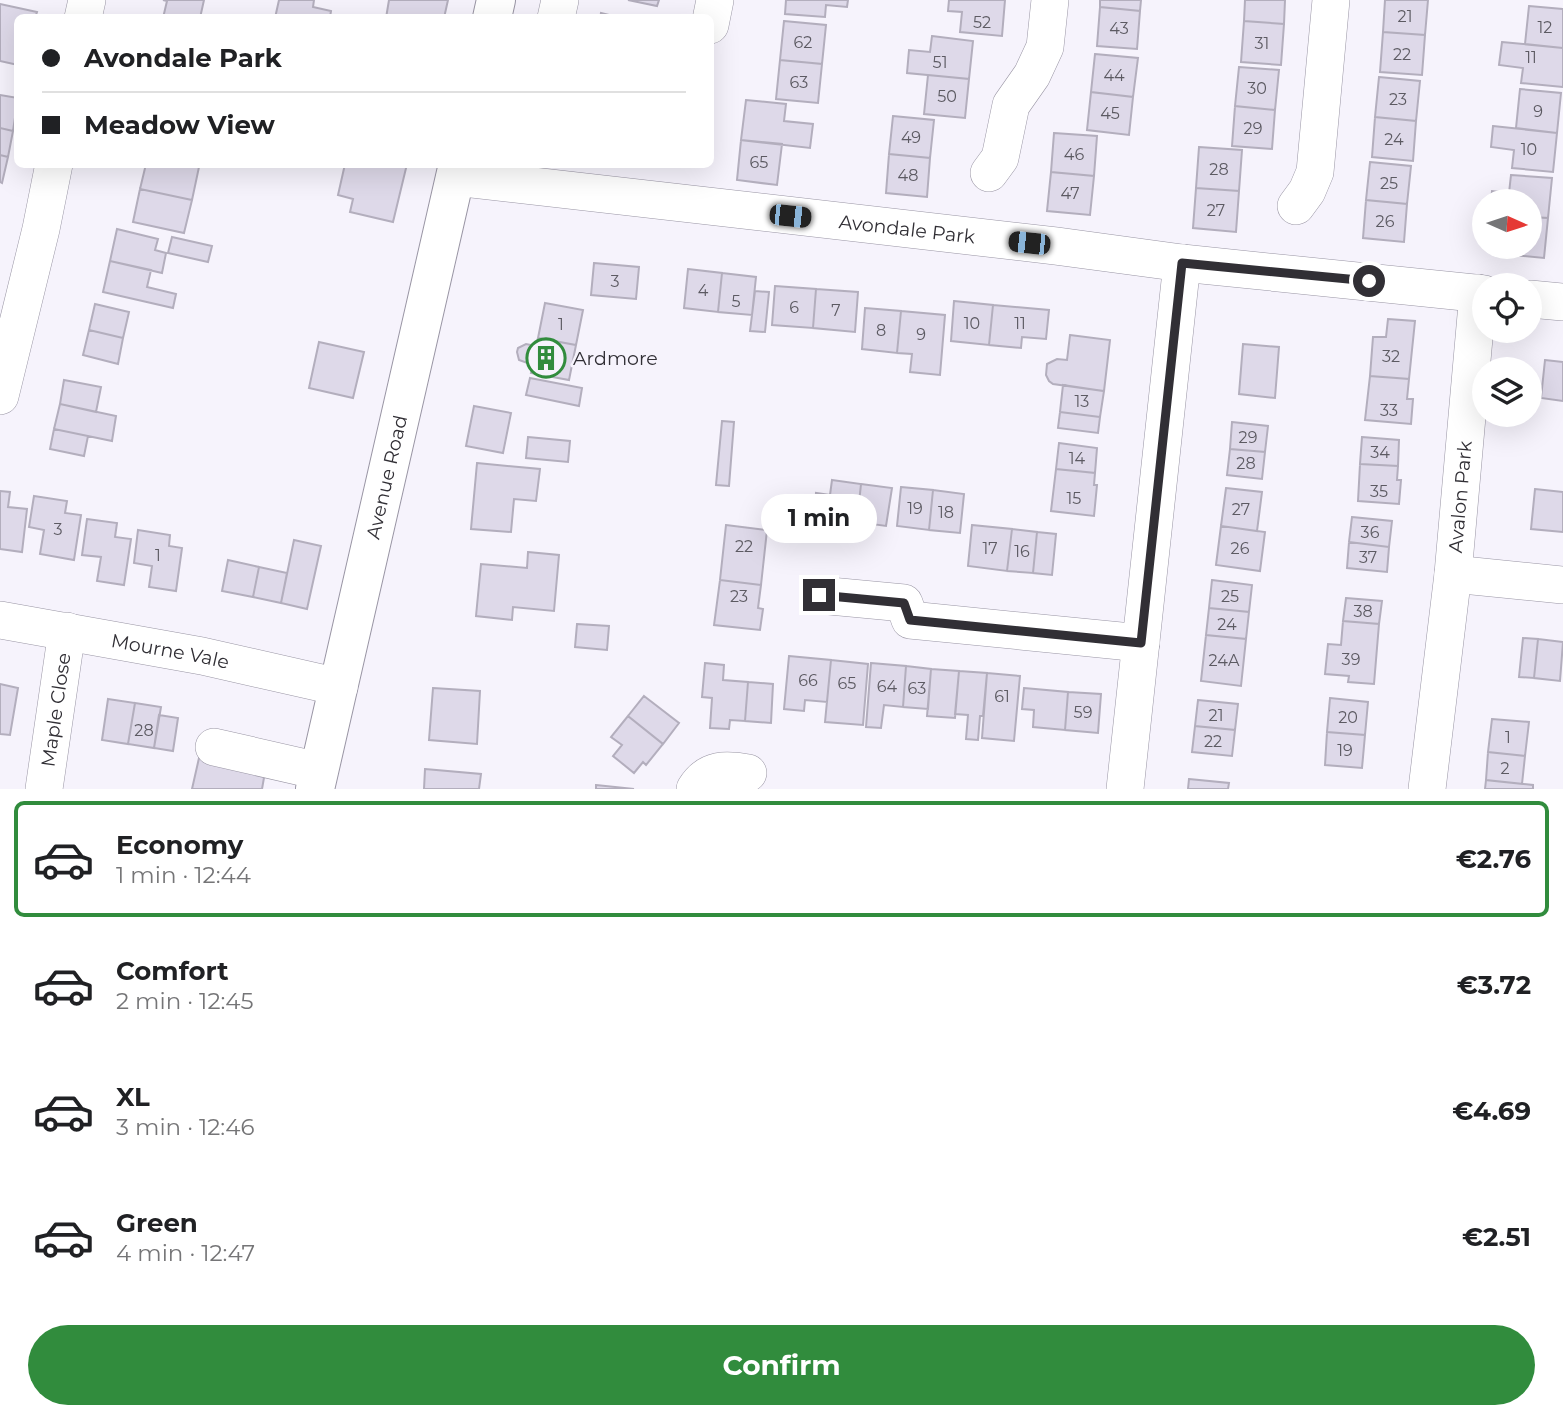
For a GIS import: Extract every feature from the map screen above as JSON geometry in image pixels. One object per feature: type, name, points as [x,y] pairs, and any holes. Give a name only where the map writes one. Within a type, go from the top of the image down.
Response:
[{"type":"main road","name":"Avenue Road","points":[[316,780],[456,171]]},
{"type":"street","points":[[989,173],[1000,158],[1011,105],[1032,75],[1045,47],[1049,0]]},
{"type":"street","points":[[1296,206],[1307,191],[1315,172],[1331,0]]},
{"type":"street","points":[[0,396],[53,168]]},
{"type":"street","name":"Avondale Park","points":[[456,171],[522,184],[1182,263],[1472,292]]},
{"type":"street","points":[[1125,789],[1182,263]]},
{"type":"street","points":[[1542,300],[1563,302]]},
{"type":"street","name":"Avalon Park","points":[[1427,789],[1453,574],[1476,343]]},
{"type":"street","name":"Avalon Park","points":[[1453,574],[1563,584]]},
{"type":"street","points":[[819,595],[904,603],[910,620],[1141,643]]},
{"type":"street","name":"Mourne Vale","points":[[0,620],[202,656],[339,687]]},
{"type":"street","name":"Maple Close","points":[[44,789],[67,631]]},
{"type":"street","points":[[214,747],[316,780]]},
{"type":"street","points":[[695,789],[709,774],[727,769],[748,773]]},
{"type":"building","points":[[163,0],[204,0],[201,14],[164,14],[167,1]]},
{"type":"building","points":[[279,0],[314,0],[313,7],[331,11],[330,14],[276,14]]},
{"type":"building","points":[[389,0],[448,0],[445,14],[387,14]]},
{"type":"building","points":[[628,0],[659,0],[657,6]]},
{"type":"building","points":[[786,0],[848,0],[847,7],[826,5],[825,17],[785,14]]},
{"type":"building","points":[[949,0],[1005,0],[1002,36],[960,32],[962,12],[948,11]]},
{"type":"building","points":[[1100,0],[1141,0],[1140,11],[1100,7]]},
{"type":"building","points":[[1245,0],[1285,0],[1284,24],[1244,21]]},
{"type":"building","points":[[1385,0],[1428,0],[1425,35],[1383,32]]},
{"type":"building","points":[[0,4],[37,12],[14,14],[14,64],[0,61]]},
{"type":"building","points":[[1529,6],[1563,9],[1563,48],[1525,44]]},
{"type":"building","points":[[1100,7],[1140,11],[1137,49],[1097,46]]},
{"type":"building","points":[[784,21],[826,25],[822,64],[780,60]]},
{"type":"building","points":[[1244,21],[1284,24],[1281,65],[1241,62]]},
{"type":"building","points":[[1383,32],[1425,35],[1422,75],[1380,72]]},
{"type":"building","points":[[932,36],[973,41],[969,79],[907,73],[909,50],[930,52]]},
{"type":"building","points":[[1502,42],[1563,48],[1563,87],[1521,83],[1523,68],[1499,65]]},
{"type":"building","points":[[1095,54],[1138,58],[1133,97],[1091,92]]},
{"type":"building","points":[[780,60],[822,64],[818,103],[776,99]]},
{"type":"building","points":[[1239,67],[1279,70],[1275,110],[1235,106]]},
{"type":"building","points":[[928,75],[969,79],[965,118],[924,114]]},
{"type":"building","points":[[1379,77],[1420,81],[1416,121],[1375,117]]},
{"type":"building","points":[[1520,89],[1561,93],[1557,133],[1516,128]]},
{"type":"building","points":[[1091,92],[1133,97],[1129,135],[1087,130]]},
{"type":"building","points":[[0,95],[14,97],[13,131],[0,128]]},
{"type":"building","points":[[746,100],[786,104],[784,121],[813,124],[810,148],[741,140]]},
{"type":"building","points":[[1235,106],[1275,110],[1272,149],[1232,146]]},
{"type":"building","points":[[893,116],[934,120],[930,158],[889,154]]},
{"type":"building","points":[[1375,117],[1416,121],[1413,161],[1372,157]]},
{"type":"building","points":[[1493,126],[1557,133],[1553,172],[1512,168],[1514,150],[1491,147]]},
{"type":"building","points":[[0,128],[13,131],[8,157],[0,155]]},
{"type":"building","points":[[1054,133],[1097,136],[1094,176],[1051,172]]},
{"type":"building","points":[[741,140],[782,144],[777,185],[737,180]]},
{"type":"building","points":[[1199,147],[1242,150],[1239,191],[1196,188]]},
{"type":"building","points":[[889,154],[930,158],[927,197],[886,193]]},
{"type":"building","points":[[0,155],[8,157],[2,183],[0,182]]},
{"type":"building","points":[[1370,162],[1411,166],[1407,204],[1366,200]]},
{"type":"building","points":[[145,168],[199,168],[192,200],[140,189]]},
{"type":"building","points":[[344,168],[406,168],[393,222],[350,212],[353,199],[338,195]]},
{"type":"building","points":[[1051,172],[1094,176],[1090,215],[1047,211]]},
{"type":"building","points":[[1511,175],[1552,178],[1548,218],[1542,218],[1542,189],[1509,189]]},
{"type":"building","points":[[1196,188],[1239,191],[1236,232],[1193,228]]},
{"type":"building","points":[[140,189],[192,200],[184,233],[133,222]]},
{"type":"building","points":[[1366,200],[1407,204],[1404,242],[1363,238]]},
{"type":"building","points":[[1542,218],[1548,218],[1542,258]]},
{"type":"building","points":[[117,229],[158,239],[155,250],[166,253],[162,273],[110,261]]},
{"type":"building","points":[[172,237],[212,246],[208,262],[168,253]]},
{"type":"building","points":[[110,261],[151,270],[147,287],[176,294],[173,308],[103,292]]},
{"type":"building","points":[[594,263],[639,267],[636,299],[591,295]]},
{"type":"building","points":[[688,269],[722,273],[718,312],[684,308]]},
{"type":"building","points":[[722,273],[756,277],[752,315],[718,312]]},
{"type":"building","points":[[775,286],[816,289],[813,328],[772,325]]},
{"type":"building","points":[[816,289],[858,292],[855,332],[813,328]]},
{"type":"building","points":[[755,291],[769,292],[765,332],[750,331]]},
{"type":"building","points":[[954,301],[993,305],[989,345],[951,341]]},
{"type":"building","points":[[545,303],[583,310],[576,345],[538,338]]},
{"type":"building","points":[[95,304],[129,312],[123,338],[89,330]]},
{"type":"building","points":[[993,305],[1049,310],[1046,339],[1022,337],[1021,348],[989,345]]},
{"type":"building","points":[[865,308],[901,311],[897,353],[862,349]]},
{"type":"building","points":[[901,311],[945,315],[940,375],[910,372],[912,354],[897,353]]},
{"type":"building","points":[[1388,319],[1415,321],[1409,379],[1370,376],[1373,337],[1386,337]]},
{"type":"building","points":[[89,330],[123,338],[118,364],[83,355]]},
{"type":"building","points":[[1070,335],[1110,340],[1104,391],[1053,384],[1049,381],[1046,375],[1047,364],[1057,359],[1067,360]]},
{"type":"building","name":"Ardmore","points":[[538,338],[576,345],[569,380],[531,373],[533,365],[519,360],[518,348],[526,344],[536,346]]},
{"type":"building","points":[[319,342],[364,352],[353,398],[309,388]]},
{"type":"building","points":[[1243,344],[1279,347],[1275,398],[1239,394]]},
{"type":"building","points":[[1545,360],[1563,362],[1563,401],[1542,398]]},
{"type":"building","points":[[1370,376],[1409,379],[1407,399],[1413,399],[1411,424],[1365,420]]},
{"type":"building","points":[[530,378],[582,388],[579,406],[526,395]]},
{"type":"building","points":[[64,380],[101,387],[96,412],[60,404]]},
{"type":"building","points":[[1063,385],[1104,391],[1100,417],[1060,412]]},
{"type":"building","points":[[60,404],[116,416],[112,441],[54,429]]},
{"type":"building","points":[[474,406],[511,413],[503,453],[466,446]]},
{"type":"building","points":[[1060,412],[1100,417],[1098,433],[1058,428]]},
{"type":"building","points":[[722,421],[734,422],[729,486],[716,485]]},
{"type":"building","points":[[1232,422],[1268,426],[1265,452],[1230,449]]},
{"type":"building","points":[[54,429],[88,436],[84,456],[50,449]]},
{"type":"building","points":[[528,437],[570,441],[568,462],[526,458]]},
{"type":"building","points":[[1362,437],[1399,440],[1398,466],[1360,464]]},
{"type":"building","points":[[1059,443],[1097,448],[1095,473],[1056,469]]},
{"type":"building","points":[[1230,449],[1265,452],[1262,479],[1227,475]]},
{"type":"building","points":[[477,463],[540,469],[536,501],[514,499],[511,532],[471,529]]},
{"type":"building","points":[[1360,464],[1398,466],[1397,480],[1401,480],[1399,504],[1358,501]]},
{"type":"building","points":[[1056,469],[1095,473],[1094,485],[1097,485],[1094,516],[1051,511]]},
{"type":"building","points":[[832,480],[861,484],[857,522],[814,517],[816,493],[830,495]]},
{"type":"building","points":[[861,484],[892,488],[886,526],[857,522]]},
{"type":"building","points":[[901,487],[933,490],[929,530],[897,526]]},
{"type":"building","points":[[1226,488],[1262,492],[1257,531],[1221,526]]},
{"type":"building","points":[[1535,489],[1563,492],[1563,532],[1531,529]]},
{"type":"building","points":[[933,490],[964,494],[960,533],[929,530]]},
{"type":"building","points":[[0,491],[10,492],[8,507],[27,509],[22,552],[0,549]]},
{"type":"building","points":[[34,496],[67,501],[65,513],[81,515],[74,560],[40,554],[44,530],[29,527]]},
{"type":"building","points":[[1352,517],[1392,521],[1389,547],[1349,542]]},
{"type":"building","points":[[87,519],[117,523],[115,537],[131,539],[124,585],[97,581],[101,557],[82,555]]},
{"type":"building","points":[[726,525],[767,530],[761,585],[720,580]]},
{"type":"building","points":[[972,525],[1012,529],[1007,571],[968,566]]},
{"type":"building","points":[[1221,526],[1265,532],[1260,571],[1216,565]]},
{"type":"building","points":[[1012,529],[1037,532],[1033,573],[1007,571]]},
{"type":"building","points":[[138,530],[170,535],[169,546],[182,548],[176,591],[149,587],[152,566],[134,563]]},
{"type":"building","points":[[1037,532],[1056,534],[1052,575],[1033,573]]},
{"type":"building","points":[[294,540],[321,546],[307,609],[281,603]]},
{"type":"building","points":[[1349,542],[1389,547],[1387,572],[1347,568]]},
{"type":"building","points":[[528,552],[559,555],[554,611],[513,607],[512,620],[476,616],[481,564],[527,568]]},
{"type":"building","points":[[228,560],[259,567],[253,597],[222,591]]},
{"type":"building","points":[[259,567],[287,573],[281,603],[253,597]]},
{"type":"building","points":[[720,580],[761,585],[758,608],[763,609],[760,630],[714,625]]},
{"type":"building","points":[[1212,580],[1252,585],[1249,612],[1209,608]]},
{"type":"building","points":[[1346,598],[1382,601],[1379,624],[1343,621]]},
{"type":"building","points":[[1209,608],[1249,612],[1246,639],[1206,635]]},
{"type":"building","points":[[1343,621],[1379,624],[1374,684],[1348,682],[1349,676],[1325,674],[1328,644],[1341,645]]},
{"type":"building","points":[[577,624],[609,626],[607,650],[575,647]]},
{"type":"building","points":[[1206,635],[1246,639],[1241,686],[1201,681]]},
{"type":"building","points":[[1523,638],[1538,639],[1534,678],[1519,677]]},
{"type":"building","points":[[1538,639],[1563,642],[1560,681],[1534,678]]},
{"type":"building","points":[[789,656],[831,660],[827,702],[805,700],[804,711],[784,709]]},
{"type":"building","points":[[831,660],[868,664],[863,725],[825,722]]},
{"type":"building","points":[[705,663],[724,665],[723,680],[748,682],[745,721],[730,720],[729,729],[710,728],[712,698],[702,697]]},
{"type":"building","points":[[871,663],[906,666],[903,707],[884,705],[881,728],[866,727]]},
{"type":"building","points":[[906,666],[931,669],[928,709],[903,707]]},
{"type":"building","points":[[931,669],[959,671],[955,718],[927,716]]},
{"type":"building","points":[[959,671],[987,673],[978,740],[966,739],[968,715],[955,714]]},
{"type":"building","points":[[987,673],[1020,676],[1014,741],[982,738]]},
{"type":"building","points":[[748,682],[773,684],[771,723],[745,721]]},
{"type":"building","points":[[0,684],[18,688],[10,735],[0,734]]},
{"type":"building","points":[[433,688],[480,691],[477,744],[429,740]]},
{"type":"building","points":[[1024,688],[1068,692],[1065,730],[1033,727],[1034,710],[1022,709]]},
{"type":"building","points":[[1068,692],[1101,694],[1098,733],[1065,730]]},
{"type":"building","points":[[644,696],[679,723],[663,744],[628,716]]},
{"type":"building","points":[[1330,698],[1368,702],[1365,735],[1327,732]]},
{"type":"building","points":[[108,699],[135,703],[128,744],[102,740]]},
{"type":"building","points":[[1198,700],[1238,704],[1235,730],[1195,726]]},
{"type":"building","points":[[135,703],[161,707],[154,748],[128,744]]},
{"type":"building","points":[[159,715],[178,718],[173,751],[154,748]]},
{"type":"building","points":[[628,716],[663,744],[646,765],[643,762],[634,773],[613,756],[622,745],[611,737]]},
{"type":"building","points":[[1492,719],[1529,722],[1525,756],[1488,752]]},
{"type":"building","points":[[1195,726],[1235,730],[1232,756],[1192,752]]},
{"type":"building","points":[[1327,732],[1365,735],[1362,768],[1325,765]]},
{"type":"building","points":[[1488,752],[1525,756],[1522,784],[1486,780]]},
{"type":"building","points":[[199,758],[265,772],[262,789],[192,789]]},
{"type":"building","points":[[425,769],[481,774],[479,789],[424,789]]},
{"type":"building","points":[[1189,779],[1229,783],[1228,789],[1188,789]]},
{"type":"building","points":[[1486,780],[1533,785],[1533,789],[1485,789]]},
{"type":"building","points":[[596,785],[634,789],[596,789]]},
{"type":"place","name":"Ardmore","points":[[546,358]]},
{"type":"route","points":[[819,595],[904,603],[910,620],[1141,643],[1182,263],[1369,281]]}]
